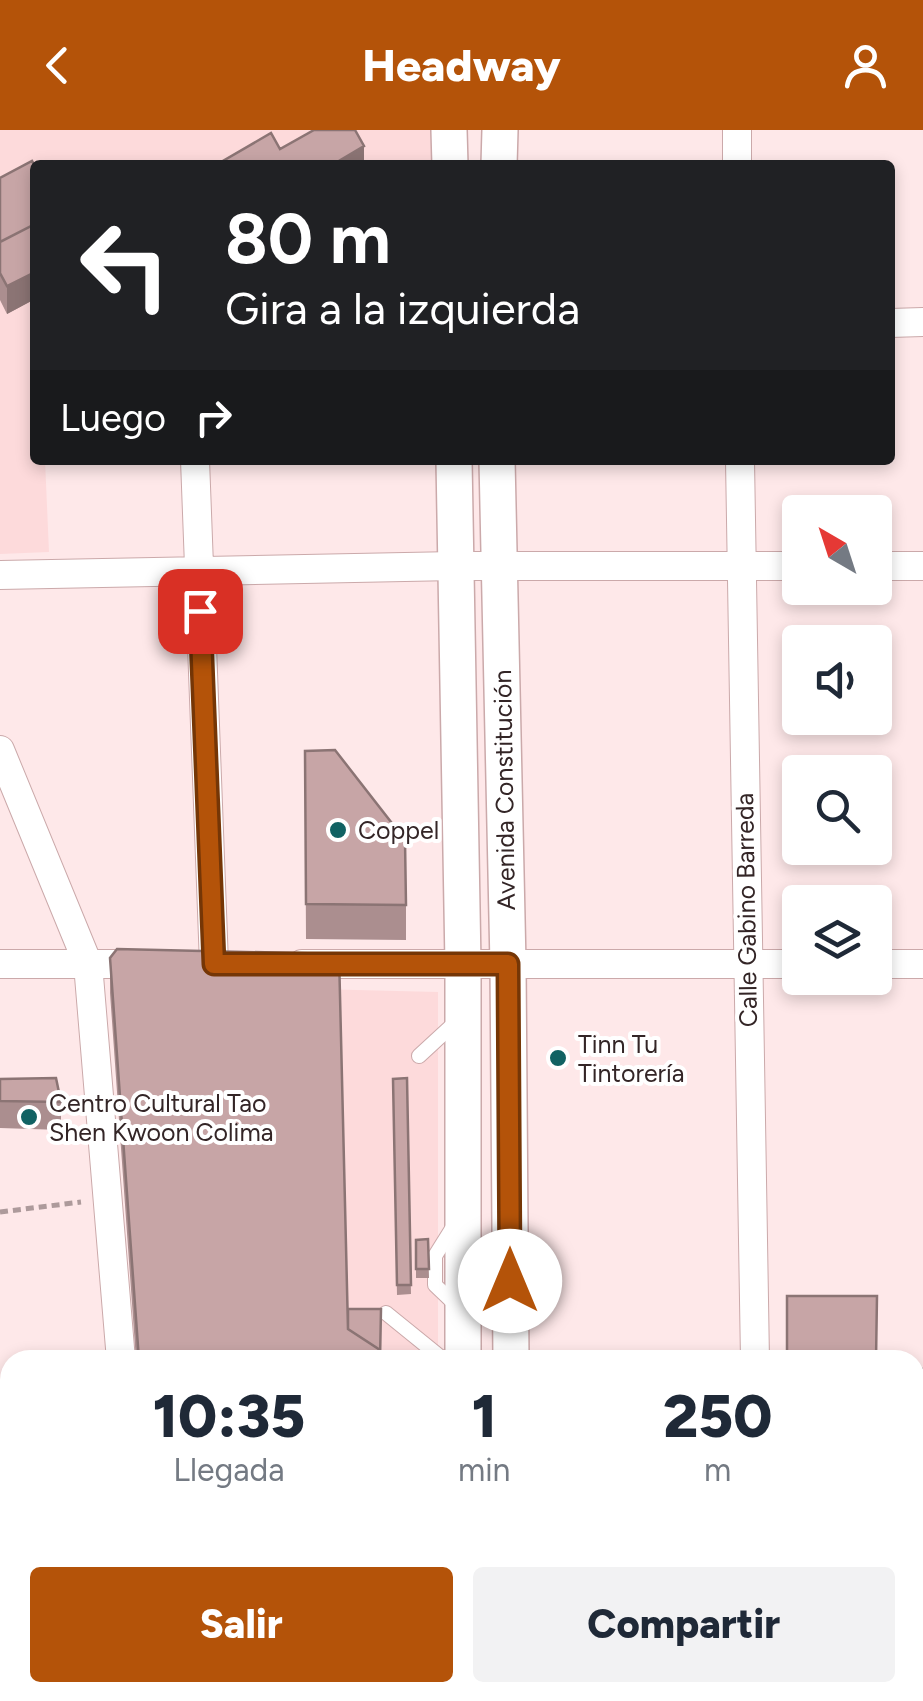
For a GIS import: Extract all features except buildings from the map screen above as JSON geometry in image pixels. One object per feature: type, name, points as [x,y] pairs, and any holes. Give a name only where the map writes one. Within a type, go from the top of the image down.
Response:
[{"type":"street","points":[[449,130],[450,160]]},
{"type":"street","points":[[500,130],[500,160]]},
{"type":"street","points":[[737,130],[737,160]]},
{"type":"street","points":[[895,323],[923,322]]},
{"type":"street","points":[[0,964],[223,964],[195,465]]},
{"type":"street","name":"Avenida Constitución","points":[[454,465],[463,1350]]},
{"type":"street","name":"Avenida Constitución","points":[[497,465],[508,964],[511,1350]]},
{"type":"street","name":"Calle Gabino Barreda","points":[[740,465],[756,1350]]},
{"type":"street","points":[[0,575],[456,566],[782,566]]},
{"type":"street","points":[[892,566],[923,566]]},
{"type":"street","points":[[0,750],[88,964],[120,1350]]},
{"type":"street","points":[[271,964],[782,964]]},
{"type":"street","points":[[892,964],[923,964]]},
{"type":"lane","points":[[419,1056],[462,1016]]},
{"type":"lane","points":[[386,1313],[432,1350]]},
{"type":"path","points":[[0,1212],[108,1199]]},
{"type":"shaded area","points":[[0,130],[431,130],[431,160],[30,160],[30,465],[45,465],[49,552],[0,554]]},
{"type":"shaded area","points":[[117,984],[438,992],[438,1350],[137,1350]]},
{"type":"place","name":"Coppel","points":[[338,830]]},
{"type":"place","name":"Tinn Tu Tintorería","points":[[558,1058]]},
{"type":"place","name":"Centro Cultural Tao Shen Kwoon Colima","points":[[29,1117]]},
{"type":"route","points":[[200,611],[214,964],[508,964],[510,1281]]}]
